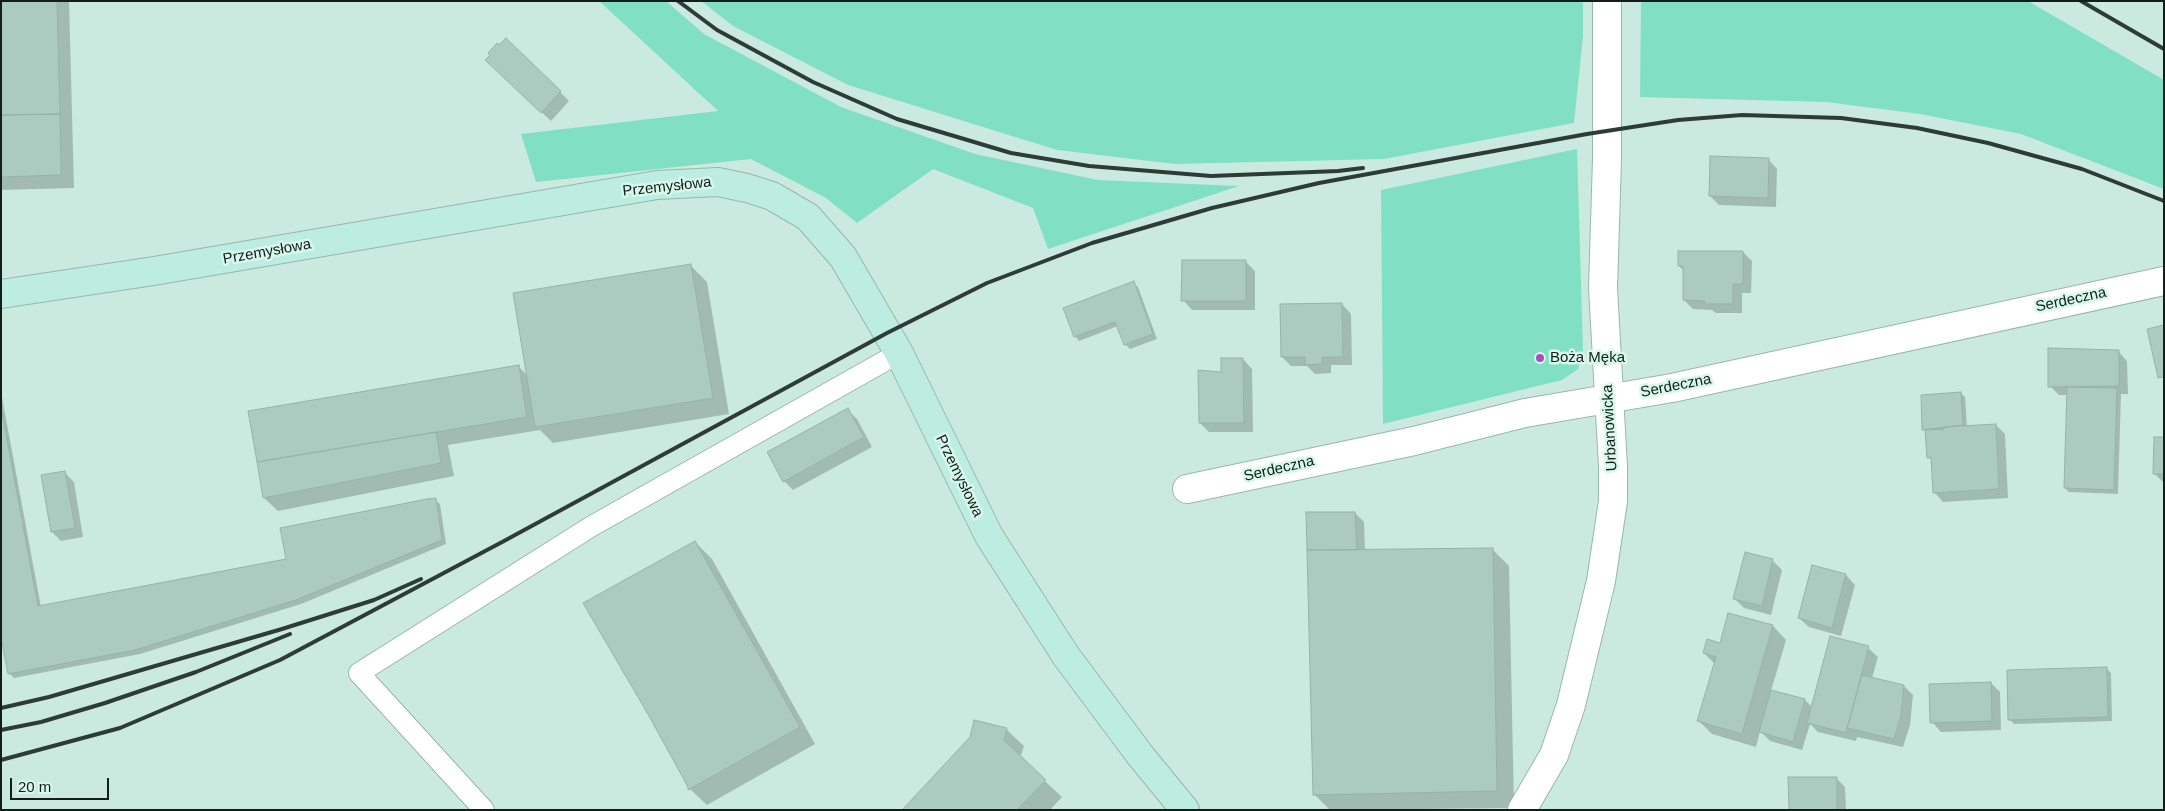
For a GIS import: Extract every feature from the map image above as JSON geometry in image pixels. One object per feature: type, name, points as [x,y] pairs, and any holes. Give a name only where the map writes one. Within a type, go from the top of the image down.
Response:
[{"type":"street","name":"Urbanowicka","points":[[1522,810],[1554,755],[1571,705],[1601,581],[1612,501],[1613,466],[1603,288],[1607,159],[1607,1]]},
{"type":"street","name":"Przemysłowa","points":[[1,294],[154,271],[657,185],[718,182],[772,196],[808,217],[843,256],[899,353],[989,536],[1066,656],[1140,755],[1185,810]]},
{"type":"street","name":"Serdeczna","points":[[1187,490],[1414,441],[1525,413],[1672,388],[2164,281]]},
{"type":"lane","points":[[484,810],[359,673],[592,526],[899,353]]},
{"type":"green space","points":[[599,1],[666,1],[704,34],[841,107],[975,154],[1098,180],[1239,186],[1048,249],[1033,208],[933,169],[857,223],[826,198],[751,159],[536,182],[521,134],[718,111]]},
{"type":"green space","points":[[701,1],[1583,1],[1583,37],[1574,123],[1384,159],[1175,164],[1057,150],[848,85],[733,26]]},
{"type":"green space","points":[[1641,1],[2028,1],[2164,80],[2164,189],[2021,134],[1920,114],[1826,102],[1640,97]]},
{"type":"green space","points":[[1577,149],[1583,351],[1578,369],[1562,380],[1383,424],[1381,190]]},
{"type":"building","points":[[1,1],[57,1],[60,114],[1,115]]},
{"type":"building","points":[[506,38],[561,91],[541,113],[485,60],[490,55],[488,53],[497,43],[499,45]]},
{"type":"building","points":[[60,114],[61,175],[1,177],[1,115]]},
{"type":"building","points":[[1710,156],[1769,158],[1768,198],[1709,196]]},
{"type":"building","points":[[1678,251],[1743,251],[1743,284],[1733,284],[1733,304],[1705,304],[1705,301],[1683,300],[1683,266],[1678,266]]},
{"type":"building","points":[[1182,260],[1246,260],[1246,301],[1181,301]]},
{"type":"building","points":[[691,264],[713,398],[535,427],[513,293]]},
{"type":"building","points":[[1134,281],[1153,334],[1124,345],[1115,322],[1074,337],[1063,308]]},
{"type":"building","points":[[1342,303],[1343,357],[1322,357],[1322,364],[1305,365],[1305,357],[1281,357],[1280,304]]},
{"type":"building","points":[[2164,325],[2164,377],[2158,378],[2147,329]]},
{"type":"building","points":[[2048,348],[2119,350],[2119,386],[2048,387]]},
{"type":"building","points":[[1221,358],[1243,358],[1244,423],[1199,423],[1198,370],[1221,372]]},
{"type":"building","points":[[519,365],[527,417],[257,462],[248,411]]},
{"type":"building","points":[[2067,387],[2117,388],[2114,490],[2064,488]]},
{"type":"building","points":[[1961,392],[1963,425],[1922,430],[1921,395]]},
{"type":"building","points":[[1,407],[38,606],[286,559],[280,528],[427,499],[436,498],[442,540],[296,600],[135,650],[8,674],[1,638]]},
{"type":"building","points":[[848,408],[864,437],[783,482],[767,452]]},
{"type":"building","points":[[1996,424],[1999,489],[1933,493],[1931,457],[1927,458],[1925,430]]},
{"type":"building","points":[[436,432],[441,463],[263,498],[257,462]]},
{"type":"building","points":[[2154,437],[2164,437],[2164,474],[2153,474]]},
{"type":"building","points":[[65,471],[75,528],[51,532],[41,475]]},
{"type":"building","points":[[1306,512],[1355,512],[1357,550],[1307,550]]},
{"type":"building","points":[[695,541],[800,727],[688,790],[649,716],[583,603]]},
{"type":"building","points":[[1493,548],[1497,791],[1313,795],[1307,550]]},
{"type":"building","points":[[1745,552],[1773,559],[1762,606],[1733,599]]},
{"type":"building","points":[[1812,565],[1846,574],[1832,628],[1798,618]]},
{"type":"building","points":[[1728,613],[1773,625],[1742,734],[1697,721],[1716,657],[1703,653],[1707,639],[1720,643]]},
{"type":"building","points":[[1830,636],[1869,646],[1846,733],[1807,723]]},
{"type":"building","points":[[2107,667],[2108,717],[2008,720],[2007,670]]},
{"type":"building","points":[[1862,675],[1904,685],[1901,715],[1894,739],[1847,728]]},
{"type":"building","points":[[1991,682],[1992,721],[1930,723],[1929,684]]},
{"type":"building","points":[[1771,690],[1805,699],[1793,742],[1759,732]]},
{"type":"building","points":[[974,720],[1007,728],[1004,740],[1046,780],[1017,810],[902,810],[970,737]]},
{"type":"building","points":[[1788,777],[1837,777],[1837,810],[1789,810]]},
{"type":"railway","points":[[678,1],[717,30],[813,82],[897,119],[1011,153],[1089,166],[1211,176],[1338,171],[1363,168]]},
{"type":"railway","points":[[2081,1],[2164,49]]},
{"type":"railway","points":[[1,760],[120,728],[280,660],[887,333],[987,283],[1092,243],[1212,208],[1319,183],[1587,134],[1678,120],[1742,115],[1841,118],[1917,128],[1988,143],[2082,169],[2164,201]]},
{"type":"railway","points":[[1,708],[49,697],[282,629],[374,600],[421,579]]},
{"type":"railway","points":[[1,730],[41,722],[105,703],[196,672],[290,634]]},
{"type":"place","name":"Boża Męka","points":[[1540,358]]}]
